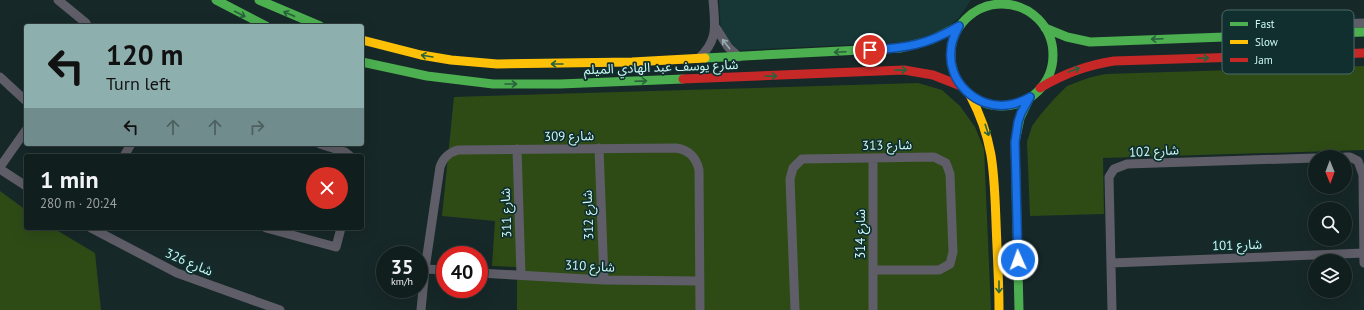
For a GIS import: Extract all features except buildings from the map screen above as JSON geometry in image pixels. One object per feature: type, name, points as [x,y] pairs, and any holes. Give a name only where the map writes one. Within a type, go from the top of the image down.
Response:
[{"type":"street","points":[[58,0],[86,24]]},
{"type":"street","points":[[216,0],[262,24]]},
{"type":"street","points":[[259,0],[315,24]]},
{"type":"street","points":[[698,58],[710,45],[716,28],[713,0]]},
{"type":"street","points":[[967,17],[974,0]]},
{"type":"street","points":[[1020,0],[1045,28],[1053,52],[1052,66],[1047,78],[1040,88]]},
{"type":"street","points":[[1031,13],[1010,4],[998,4],[977,10],[967,17],[959,26],[953,38],[950,50],[951,63],[961,86],[970,95],[981,102],[1006,106],[1019,103],[1030,97],[1040,88],[1062,75],[1088,66],[1114,61],[1222,57]]},
{"type":"street","points":[[1354,23],[1364,23]]},
{"type":"street","name":"شارع يوسف عبد الهادي الميلم","points":[[364,41],[478,70],[496,64],[571,64],[901,48],[926,42],[959,26]]},
{"type":"street","points":[[716,28],[728,47],[739,57]]},
{"type":"street","points":[[1045,28],[1062,36],[1081,41],[1100,42],[1222,36]]},
{"type":"street","points":[[1354,32],[1364,32]]},
{"type":"street","points":[[1139,60],[1135,51],[1141,40]]},
{"type":"street","points":[[1354,53],[1364,53]]},
{"type":"street","name":"شارع يوسف عبد الهادي الميلم","points":[[364,62],[454,80],[493,84],[560,84],[916,70],[934,74],[961,86]]},
{"type":"street","points":[[493,84],[491,73],[496,64]]},
{"type":"street","points":[[378,66],[470,77],[478,70]]},
{"type":"street","points":[[0,77],[24,99]]},
{"type":"street","points":[[970,95],[988,133],[1001,191],[999,310]]},
{"type":"street","points":[[1019,310],[1015,147],[1016,132],[1021,113],[1030,97]]},
{"type":"street","points":[[24,133],[0,168],[24,185]]},
{"type":"street","points":[[326,146],[348,154]]},
{"type":"street","name":"شارع 312","points":[[599,148],[604,280]]},
{"type":"street","name":"شارع 309","points":[[428,249],[440,168],[444,159],[450,153],[458,150],[676,148],[687,151],[695,159],[699,170],[700,310]]},
{"type":"street","name":"شارع 311","points":[[517,149],[521,275]]},
{"type":"street","name":"شارع 313","points":[[795,310],[790,179],[793,168],[802,159],[934,157],[946,163],[950,174],[954,252],[950,264],[939,270],[874,270]]},
{"type":"street","name":"شارع 314","points":[[873,158],[873,310]]},
{"type":"street","name":"شارع 102","points":[[1112,310],[1109,177],[1114,169],[1127,164],[1308,158]]},
{"type":"street","points":[[1352,158],[1358,161],[1363,175],[1364,263]]},
{"type":"street","points":[[1001,191],[1016,193]]},
{"type":"street","name":"شارع 326","points":[[95,230],[177,273],[280,310]]},
{"type":"street","points":[[273,230],[336,247],[340,230]]},
{"type":"street","name":"شارع 101","points":[[1111,263],[1364,252]]},
{"type":"street","name":"شارع 310","points":[[488,273],[604,280],[700,281]]},
{"type":"street","name":"شارع 309","points":[[421,310],[422,298]]},
{"type":"shaded area","points":[[719,0],[971,0],[958,19],[941,31],[908,42],[737,50],[730,46],[721,31]]},
{"type":"green space","points":[[1354,66],[1364,66],[1364,150],[1308,150],[1308,152],[1103,158],[1104,214],[1030,216],[1027,142],[1032,126],[1054,99],[1067,86],[1088,78],[1105,74],[1222,70],[1222,74],[1354,74]]},
{"type":"green space","points":[[918,83],[942,90],[960,106],[975,127],[984,149],[991,310],[517,310],[517,267],[492,266],[495,221],[442,216],[454,97]]},
{"type":"green space","points":[[0,191],[24,209],[24,230],[56,230],[95,253],[101,310],[0,310]]},
{"type":"traffic: fast","points":[[216,0],[262,24]]},
{"type":"traffic: fast","points":[[259,0],[315,24]]},
{"type":"traffic: fast","points":[[1002,4],[1021,8],[1038,19],[1049,36],[1053,55],[1049,74],[1038,91],[1021,102],[1002,106],[983,102],[966,91],[955,74],[951,55],[955,36],[966,19],[983,8],[1002,4]]},
{"type":"traffic: fast","points":[[705,58],[901,48],[931,40],[959,26]]},
{"type":"traffic: fast","points":[[1045,28],[1067,37],[1090,42],[1222,37]]},
{"type":"traffic: fast","points":[[1354,32],[1364,32]]},
{"type":"traffic: fast","points":[[364,62],[427,76],[493,84],[560,84],[683,79]]},
{"type":"traffic: fast","points":[[1019,310],[1015,142],[1020,118],[1030,97]]},
{"type":"traffic: slow","points":[[364,41],[421,55],[451,60],[497,64],[632,62],[705,58]]},
{"type":"traffic: slow","points":[[970,95],[984,127],[991,157],[994,187],[999,310]]},
{"type":"traffic: jam","points":[[1354,53],[1364,53]]},
{"type":"traffic: jam","points":[[1040,88],[1057,78],[1076,71],[1094,65],[1114,61],[1222,58]]},
{"type":"traffic: jam","points":[[683,79],[904,70],[933,75],[961,86]]},
{"type":"route","points":[[870,50],[914,46],[938,38],[959,26],[953,38],[950,50],[951,63],[961,86],[970,95],[981,102],[1006,106],[1019,103],[1030,97],[1018,122],[1015,142],[1018,260]]}]
